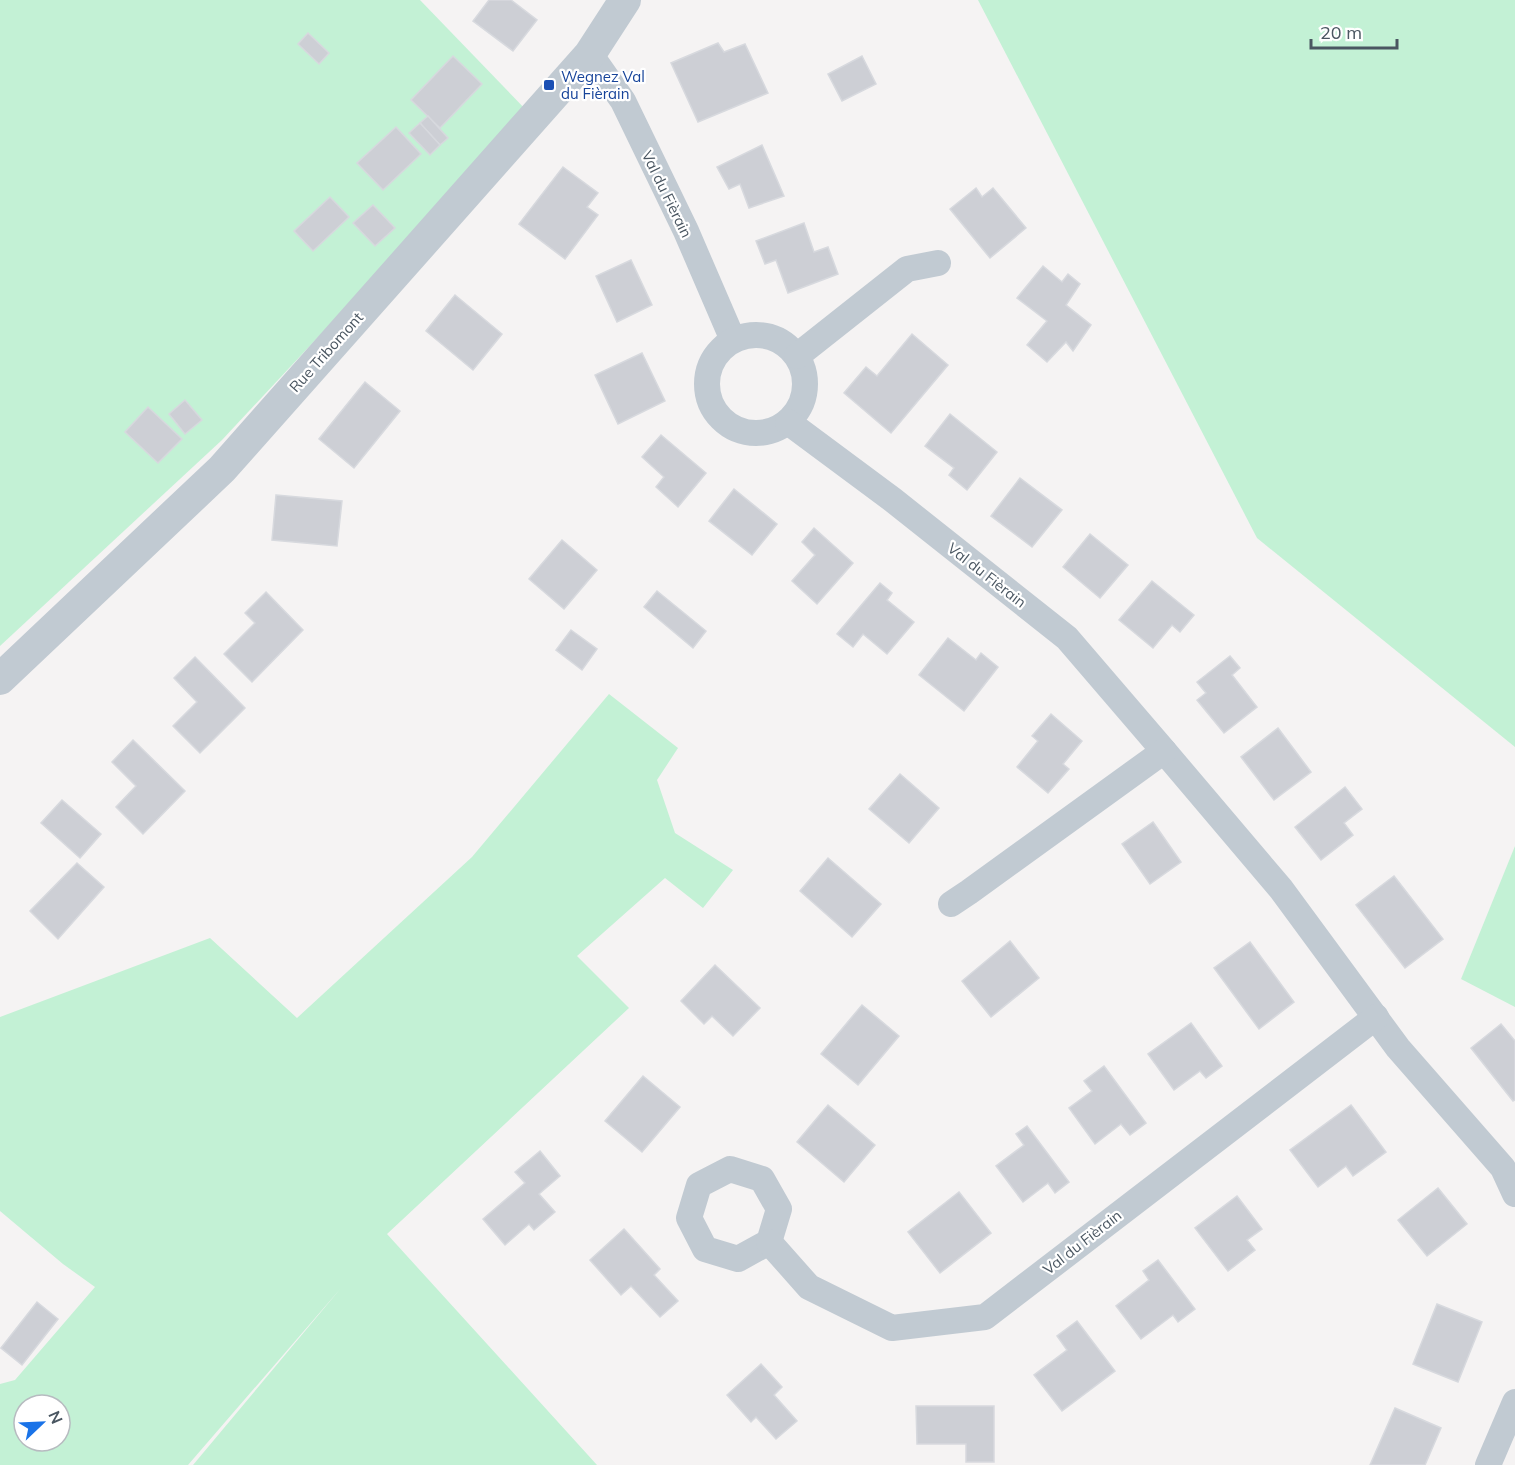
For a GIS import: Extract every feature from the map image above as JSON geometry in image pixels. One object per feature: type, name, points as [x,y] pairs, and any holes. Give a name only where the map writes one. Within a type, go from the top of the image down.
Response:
[{"type":"street","name":"Rue Tribomont","points":[[0,679],[222,469],[590,54],[625,0]]},
{"type":"street","name":"Val du Fièrain","points":[[590,54],[623,101],[686,231],[733,340]]},
{"type":"street","points":[[797,356],[906,269],[938,263]]},
{"type":"street","points":[[750,335],[768,336],[784,343],[797,356],[805,371],[805,390],[800,409],[788,422],[767,432],[744,432],[723,421],[710,401],[707,378],[716,356],[733,340],[750,335]]},
{"type":"street","name":"Val du Fièrain","points":[[788,422],[893,500],[1067,638],[1281,889],[1398,1048],[1503,1168],[1515,1194]]},
{"type":"street","points":[[951,904],[1164,751]]},
{"type":"street","name":"Val du Fièrain","points":[[769,1242],[808,1287],[892,1328],[985,1317],[1376,1017]]},
{"type":"street","points":[[1488,1465],[1515,1402]]},
{"type":"green space","points":[[0,0],[420,0],[528,112],[222,440],[0,646]]},
{"type":"green space","points":[[978,0],[1515,0],[1515,747],[1257,538]]},
{"type":"green space","points":[[609,694],[678,748],[657,780],[675,833],[733,870],[703,908],[665,878],[577,956],[629,1008],[387,1234],[597,1465],[193,1465],[341,1288],[188,1465],[0,1465],[0,1384],[15,1380],[95,1287],[63,1264],[0,1211],[0,1017],[210,938],[297,1018],[472,857]]},
{"type":"green space","points":[[1515,846],[1515,1007],[1461,979]]},
{"type":"building","points":[[489,0],[511,0],[537,20],[513,51],[473,21]]},
{"type":"building","points":[[308,33],[329,53],[319,64],[298,44]]},
{"type":"building","points":[[718,43],[724,52],[745,44],[768,93],[698,122],[671,63]]},
{"type":"building","points":[[453,56],[482,84],[440,128],[411,100]]},
{"type":"building","points":[[862,56],[876,84],[842,101],[828,74]]},
{"type":"building","points":[[428,116],[448,138],[440,145],[420,123]]},
{"type":"building","points":[[420,123],[440,145],[430,155],[409,133]]},
{"type":"building","points":[[396,127],[421,154],[383,190],[357,163]]},
{"type":"building","points":[[762,145],[784,196],[749,208],[740,184],[729,189],[717,167]]},
{"type":"building","points":[[563,167],[598,193],[587,207],[598,215],[565,259],[519,224]]},
{"type":"building","points":[[976,188],[982,197],[993,188],[1026,228],[990,258],[950,209]]},
{"type":"building","points":[[330,197],[349,217],[313,251],[294,231]]},
{"type":"building","points":[[373,205],[395,228],[375,246],[353,223]]},
{"type":"building","points":[[804,223],[814,252],[828,247],[838,274],[788,293],[776,260],[765,264],[756,241]]},
{"type":"building","points":[[631,260],[652,305],[617,322],[596,276]]},
{"type":"building","points":[[1043,266],[1062,282],[1068,274],[1080,284],[1066,305],[1091,325],[1073,351],[1066,342],[1047,362],[1027,345],[1047,321],[1017,298]]},
{"type":"building","points":[[455,295],[502,334],[473,370],[426,331]]},
{"type":"building","points":[[912,334],[948,365],[891,433],[844,393],[866,367],[877,376]]},
{"type":"building","points":[[642,353],[665,401],[618,424],[595,375]]},
{"type":"building","points":[[365,382],[400,411],[354,468],[319,439]]},
{"type":"building","points":[[185,400],[202,420],[185,434],[169,414]]},
{"type":"building","points":[[148,407],[182,439],[158,463],[125,432]]},
{"type":"building","points":[[950,414],[997,452],[967,490],[949,475],[954,468],[925,446]]},
{"type":"building","points":[[661,435],[706,473],[678,507],[656,487],[664,477],[642,457]]},
{"type":"building","points":[[1020,478],[1062,510],[1032,547],[991,516]]},
{"type":"building","points":[[734,489],[777,524],[752,555],[709,521]]},
{"type":"building","points":[[276,495],[342,501],[337,546],[272,540]]},
{"type":"building","points":[[814,528],[853,563],[817,604],[792,581],[815,555],[802,542]]},
{"type":"building","points":[[1090,534],[1128,565],[1100,598],[1063,567]]},
{"type":"building","points":[[562,540],[597,570],[564,609],[529,579]]},
{"type":"building","points":[[1152,581],[1194,615],[1180,632],[1172,625],[1153,648],[1119,620]]},
{"type":"building","points":[[880,583],[892,593],[887,600],[914,622],[887,654],[863,634],[853,647],[837,634]]},
{"type":"building","points":[[657,591],[706,631],[693,648],[644,607]]},
{"type":"building","points":[[266,592],[303,630],[252,682],[224,654],[255,623],[245,613]]},
{"type":"building","points":[[571,630],[597,649],[582,670],[556,650]]},
{"type":"building","points":[[948,638],[976,660],[981,653],[998,667],[964,711],[919,675]]},
{"type":"building","points":[[1230,656],[1240,668],[1232,675],[1257,707],[1224,733],[1197,700],[1206,693],[1197,682]]},
{"type":"building","points":[[195,657],[245,708],[200,753],[173,726],[197,702],[174,678]]},
{"type":"building","points":[[1051,714],[1082,741],[1063,764],[1069,769],[1048,793],[1017,767],[1038,741],[1032,736]]},
{"type":"building","points":[[1278,728],[1311,772],[1274,800],[1241,757]]},
{"type":"building","points":[[133,740],[185,791],[143,834],[116,807],[136,786],[112,762]]},
{"type":"building","points":[[900,774],[939,808],[909,843],[869,809]]},
{"type":"building","points":[[1345,787],[1362,809],[1344,823],[1353,835],[1321,860],[1295,827]]},
{"type":"building","points":[[62,800],[101,834],[80,858],[41,823]]},
{"type":"building","points":[[1153,822],[1181,862],[1150,884],[1122,844]]},
{"type":"building","points":[[828,858],[881,904],[852,937],[800,891]]},
{"type":"building","points":[[77,863],[104,887],[58,939],[30,911]]},
{"type":"building","points":[[1394,876],[1443,939],[1405,968],[1356,905]]},
{"type":"building","points":[[1010,941],[1039,978],[991,1017],[962,981]]},
{"type":"building","points":[[1250,942],[1294,1002],[1259,1029],[1214,968]]},
{"type":"building","points":[[715,965],[760,1008],[733,1036],[712,1016],[704,1024],[681,1001]]},
{"type":"building","points":[[862,1005],[899,1036],[858,1085],[821,1054]]},
{"type":"building","points":[[1191,1023],[1222,1066],[1206,1078],[1200,1071],[1174,1090],[1148,1054]]},
{"type":"building","points":[[1501,1024],[1515,1041],[1515,1100],[1513,1101],[1471,1048]]},
{"type":"building","points":[[1104,1066],[1146,1123],[1130,1135],[1121,1124],[1095,1144],[1069,1108],[1092,1091],[1084,1081]]},
{"type":"building","points":[[643,1076],[680,1107],[642,1152],[605,1121]]},
{"type":"building","points":[[828,1105],[875,1145],[844,1182],[797,1142]]},
{"type":"building","points":[[1351,1105],[1386,1152],[1353,1176],[1346,1166],[1318,1187],[1290,1150]]},
{"type":"building","points":[[1027,1126],[1069,1182],[1055,1193],[1048,1183],[1023,1202],[996,1166],[1024,1145],[1016,1134]]},
{"type":"building","points":[[540,1151],[560,1176],[539,1194],[555,1212],[534,1230],[529,1224],[505,1245],[483,1219],[525,1183],[515,1172]]},
{"type":"building","points":[[1438,1188],[1467,1224],[1427,1256],[1398,1220]]},
{"type":"building","points":[[959,1192],[991,1233],[940,1273],[908,1232]]},
{"type":"building","points":[[1237,1196],[1262,1229],[1247,1240],[1255,1250],[1228,1271],[1195,1228]]},
{"type":"building","points":[[624,1229],[660,1269],[654,1275],[678,1301],[660,1317],[631,1286],[621,1295],[590,1260]]},
{"type":"building","points":[[1158,1260],[1195,1309],[1178,1322],[1173,1315],[1141,1339],[1116,1306],[1149,1280],[1143,1271]]},
{"type":"building","points":[[37,1302],[58,1319],[22,1365],[1,1348]]},
{"type":"building","points":[[1437,1304],[1482,1322],[1458,1382],[1413,1364]]},
{"type":"building","points":[[1077,1321],[1115,1371],[1062,1411],[1034,1375],[1067,1350],[1057,1336]]},
{"type":"building","points":[[761,1364],[782,1387],[774,1395],[797,1421],[776,1439],[756,1417],[751,1422],[727,1395]]},
{"type":"building","points":[[916,1406],[994,1406],[994,1462],[966,1462],[966,1444],[917,1444]]},
{"type":"building","points":[[1395,1408],[1441,1428],[1425,1465],[1370,1465]]},
{"type":"place","name":"Wegnez Val du Fièrain","points":[[549,85]]}]
